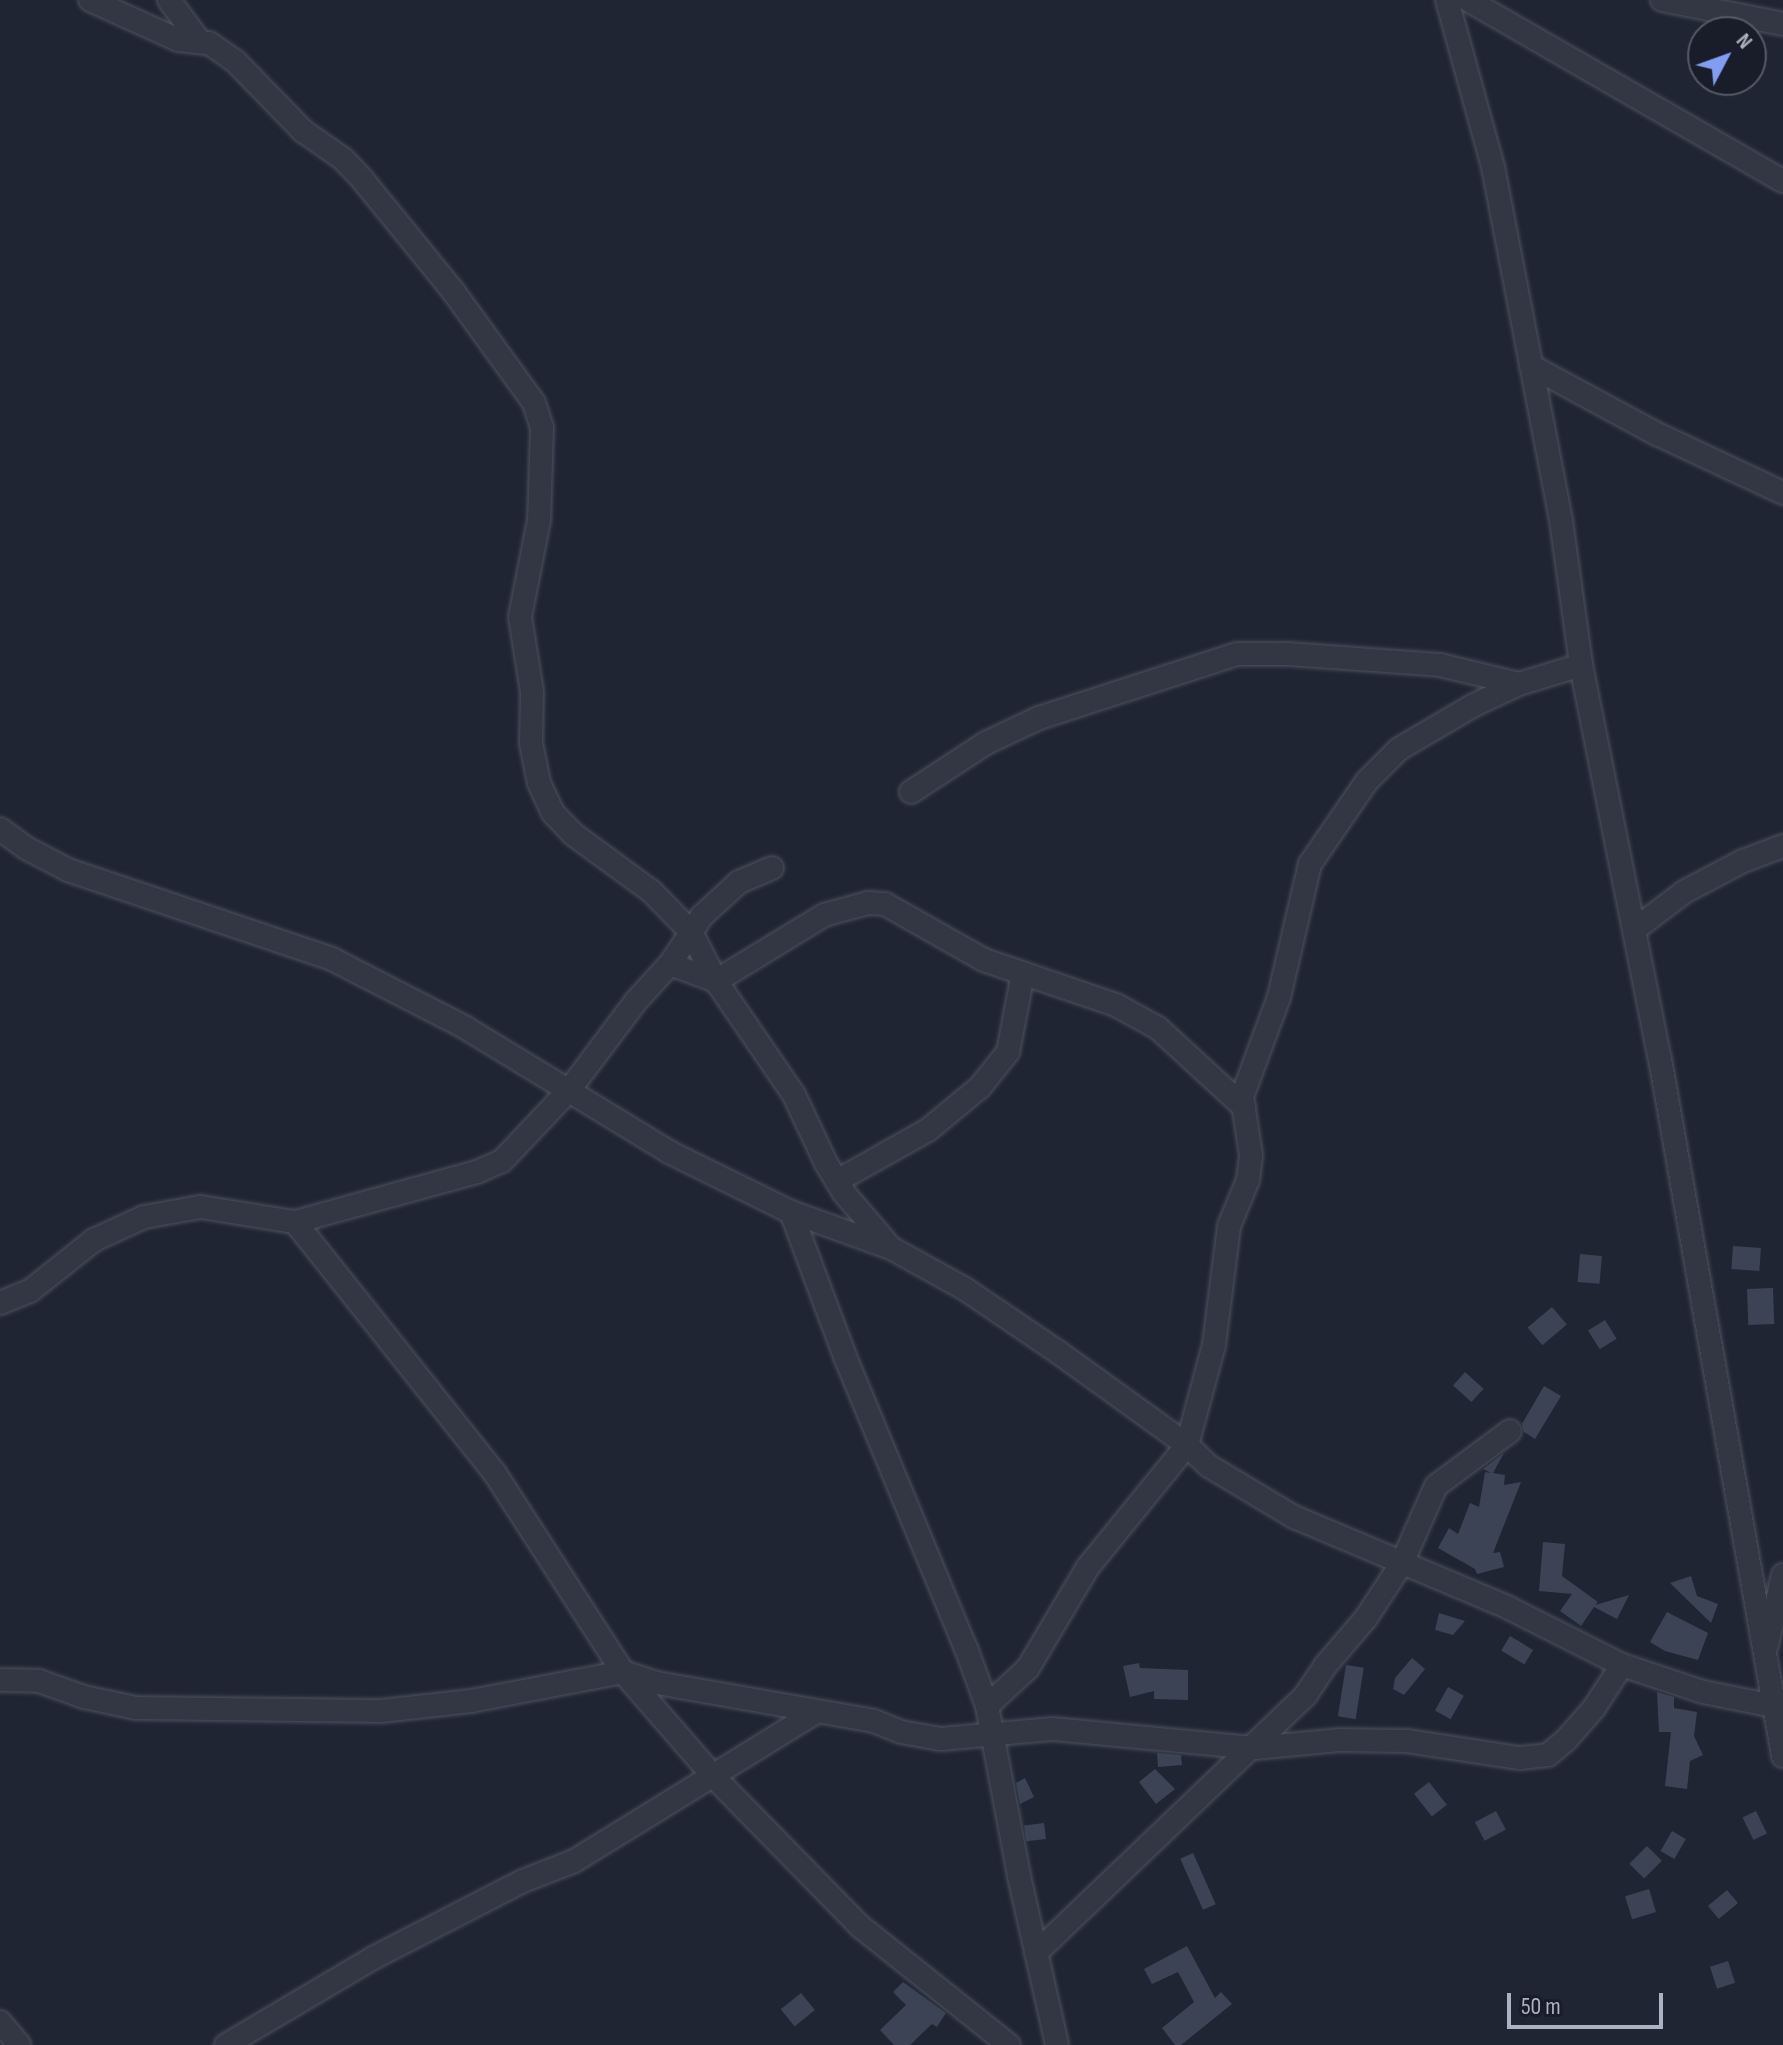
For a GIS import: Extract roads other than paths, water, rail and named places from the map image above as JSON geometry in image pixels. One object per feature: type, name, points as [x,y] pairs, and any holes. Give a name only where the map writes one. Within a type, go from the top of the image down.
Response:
[{"type":"street","points":[[90,0],[178,40],[200,42],[223,50],[303,131],[343,159],[362,179],[453,291],[534,403],[542,427],[539,520],[520,617],[532,692],[531,743],[539,783],[553,813],[573,834],[651,891],[691,932],[716,981],[794,1095],[837,1181],[891,1248]]},
{"type":"street","points":[[169,0],[200,42]]},
{"type":"street","points":[[1447,0],[1493,167],[1561,520],[1581,665],[1634,930],[1765,1658],[1778,1707],[1783,1756]]},
{"type":"street","points":[[1468,0],[1783,181]]},
{"type":"street","points":[[1662,0],[1783,24]]},
{"type":"street","points":[[1531,366],[1657,434],[1783,493]]},
{"type":"street","points":[[911,792],[986,743],[1039,718],[1237,654],[1288,654],[1440,665],[1519,684]]},
{"type":"street","points":[[987,1706],[1028,1668],[1088,1567],[1187,1445],[1214,1345],[1229,1226],[1248,1180],[1251,1155],[1242,1097],[1279,997],[1310,864],[1367,781],[1399,749],[1474,705],[1519,684],[1581,665]]},
{"type":"street","points":[[0,829],[26,848],[68,870],[332,959],[466,1028],[669,1152],[791,1212],[891,1248],[979,1298],[1187,1445],[1209,1466],[1294,1517],[1509,1608],[1622,1665],[1703,1692],[1778,1707]]},
{"type":"street","points":[[1634,930],[1684,892],[1743,861],[1783,846]]},
{"type":"street","points":[[0,1303],[30,1291],[94,1240],[144,1217],[201,1207],[295,1222],[477,1172],[502,1161],[570,1089],[636,1001],[670,964],[702,916],[739,882],[772,868]]},
{"type":"street","points":[[716,981],[824,915],[868,903],[885,904],[984,960],[1116,1005],[1158,1028],[1244,1107]]},
{"type":"street","points":[[670,964],[716,981]]},
{"type":"street","points":[[837,1181],[928,1130],[980,1087],[1008,1052],[1023,973]]},
{"type":"street","points":[[791,1212],[840,1345],[966,1648],[987,1706],[1057,2045]]},
{"type":"street","points":[[295,1222],[494,1472],[623,1672],[713,1776],[861,1927],[1009,2045]]},
{"type":"street","points":[[1036,1953],[1255,1748],[1305,1696],[1325,1666],[1366,1618],[1402,1563],[1436,1486],[1510,1431]]},
{"type":"street","points":[[1765,1658],[1783,1575]]},
{"type":"street","points":[[0,1680],[39,1681],[84,1697],[136,1708],[381,1711],[471,1701],[623,1672],[657,1683],[874,1721],[901,1732],[941,1739],[1053,1729],[1255,1748],[1371,1740],[1407,1741],[1520,1758],[1548,1755],[1594,1708],[1622,1665]]},
{"type":"street","points":[[226,2045],[373,1958],[523,1881],[574,1861],[816,1712]]},
{"type":"street","points":[[0,2022],[19,2045]]}]
